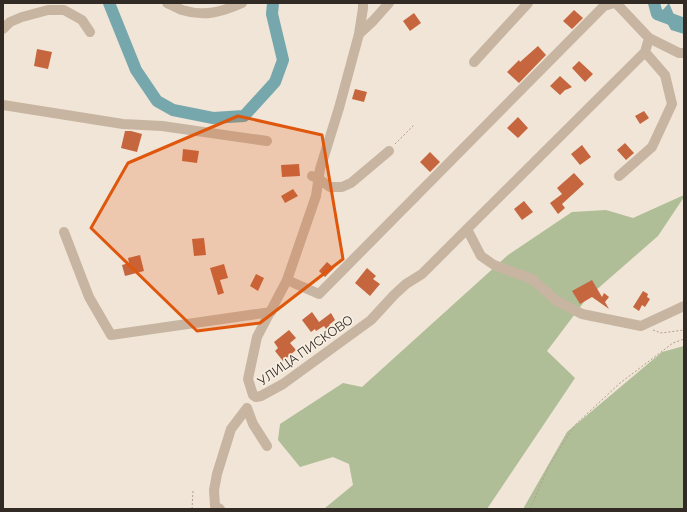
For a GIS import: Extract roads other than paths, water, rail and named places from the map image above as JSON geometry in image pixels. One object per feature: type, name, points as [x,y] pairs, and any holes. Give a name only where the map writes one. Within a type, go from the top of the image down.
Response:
[{"type":"street","points":[[168,3],[181,10],[201,14],[217,13],[242,3]]},
{"type":"street","name":"УЛИЦА ПИСКОВО","points":[[363,3],[359,34],[341,101],[320,169],[316,177],[316,196],[286,280],[257,337],[248,379],[253,395],[256,397],[261,396],[283,384],[371,320],[394,295],[406,284],[422,274],[467,230],[645,52]]},
{"type":"street","points":[[359,34],[389,3]]},
{"type":"street","points":[[474,62],[528,3]]},
{"type":"street","points":[[286,280],[319,294],[604,6],[615,3],[649,38],[679,53],[684,53]]},
{"type":"street","points":[[3,29],[10,22],[22,17],[48,10],[64,10],[82,20],[90,32]]},
{"type":"street","points":[[619,176],[652,147],[672,104],[665,75],[645,52],[649,38]]},
{"type":"street","points":[[3,105],[123,124],[162,126],[267,141]]},
{"type":"street","points":[[316,177],[330,187],[342,187],[351,183],[389,151]]},
{"type":"street","points":[[467,230],[481,256],[494,265],[532,279],[557,301],[582,314],[641,326],[684,306]]},
{"type":"street","points":[[64,232],[89,297],[111,335],[271,312]]},
{"type":"street","points":[[220,509],[215,506],[214,490],[217,474],[231,429],[247,408],[253,395]]},
{"type":"street","points":[[247,408],[253,424],[267,446]]},
{"type":"water","points":[[669,3],[674,15],[684,20],[684,34],[671,30],[661,12]]},
{"type":"waterway","points":[[109,3],[136,70],[157,101],[173,110],[213,118],[244,116],[275,82],[283,60],[272,14],[273,3]]},
{"type":"waterway","points":[[654,3],[657,14],[684,24]]}]
